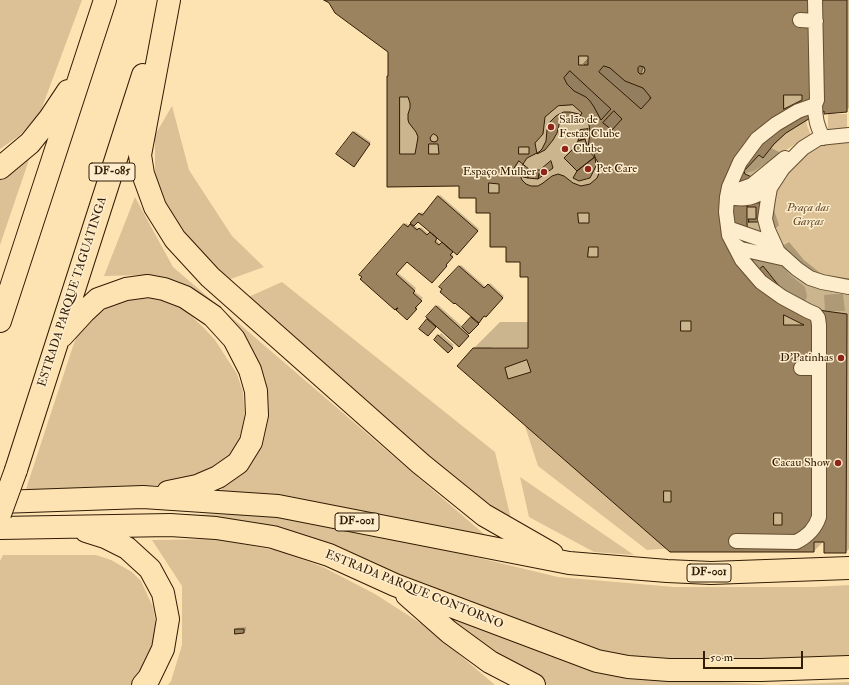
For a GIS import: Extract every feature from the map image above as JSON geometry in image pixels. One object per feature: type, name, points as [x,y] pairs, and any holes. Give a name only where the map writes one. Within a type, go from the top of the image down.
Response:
[{"type":"highway","points":[[0,321],[105,0]]},
{"type":"highway","points":[[168,0],[140,155],[143,174],[155,207],[175,239],[210,277],[421,464],[484,515],[569,563]]},
{"type":"highway","name":"ESTRADA PARQUE TAGUATINGA","points":[[0,514],[16,470],[168,0]]},
{"type":"highway","points":[[0,168],[30,143],[50,118],[82,72]]},
{"type":"highway","points":[[56,343],[98,299],[126,289],[148,286],[164,289],[185,297],[213,316],[234,339],[250,370],[256,390],[258,415],[251,442],[238,463],[218,477],[196,486],[144,497]]},
{"type":"highway","name":"DF-001","points":[[0,502],[144,497],[278,506],[569,563],[711,573],[849,568]]},
{"type":"highway","name":"ESTRADA PARQUE CONTORNO","points":[[0,528],[170,525],[216,528],[273,537],[329,555],[395,585],[597,661],[628,667],[669,670],[761,670],[849,667]]},
{"type":"highway","points":[[76,527],[105,537],[127,548],[150,569],[163,593],[168,619],[163,649],[144,685]]},
{"type":"highway","points":[[395,585],[449,632],[490,662],[534,685]]},
{"type":"highway","points":[[490,662],[504,685]]},
{"type":"street","points":[[800,16],[815,11],[817,100],[815,105],[815,114],[818,127],[823,138]]},
{"type":"street","points":[[736,541],[796,542],[805,538],[811,532],[817,525],[820,517],[818,318],[815,314],[782,297],[761,282],[742,260],[730,236],[726,212],[730,187],[740,162],[757,139],[776,124],[798,111],[815,105]]},
{"type":"street","points":[[730,187],[744,199],[757,194],[761,192],[803,148],[819,138],[849,135]]},
{"type":"street","points":[[730,187],[740,180],[754,174],[761,178],[804,142],[810,144]]},
{"type":"street","points":[[783,168],[770,188],[766,212],[768,230],[779,251],[796,269],[810,278],[849,287]]},
{"type":"street","points":[[730,236],[779,251]]},
{"type":"street","points":[[730,236],[742,249],[779,251]]},
{"type":"street","points":[[801,364],[819,365]]},
{"type":"green space","points":[[0,0],[82,0],[40,113],[19,136],[0,149]]},
{"type":"green space","points":[[172,106],[189,170],[232,236],[264,267],[228,280],[179,226],[155,186],[155,135]]},
{"type":"green space","points":[[805,114],[811,136],[797,143],[754,171],[741,174],[743,164]]},
{"type":"green space","points":[[828,114],[847,114],[847,130],[828,130]]},
{"type":"green space","name":"Praça das Garças","points":[[849,137],[849,283],[820,279],[779,250],[766,212],[777,184],[810,147]]},
{"type":"green space","points":[[32,151],[0,245],[0,174]]},
{"type":"green space","points":[[135,197],[173,267],[491,540],[214,497],[248,463],[259,373],[191,290],[171,280],[142,275],[104,276]]},
{"type":"green space","points":[[745,257],[779,261],[789,274],[805,287],[807,296],[805,303],[783,293]]},
{"type":"green space","points":[[282,282],[495,452],[512,523],[475,500],[244,299]]},
{"type":"green space","points":[[843,294],[845,311],[825,311],[824,295]]},
{"type":"green space","points":[[154,296],[177,303],[203,327],[215,340],[237,374],[243,392],[245,421],[240,442],[227,462],[179,484],[64,489],[26,489],[80,329],[111,305],[133,298]]},
{"type":"green space","points":[[524,423],[685,547],[647,550],[538,466]]},
{"type":"green space","points":[[520,477],[634,555],[594,552],[529,517]]},
{"type":"green space","points":[[264,514],[450,551],[558,577],[674,587],[813,587],[849,585],[849,660],[625,662],[263,528],[0,523],[0,516]]},
{"type":"green space","points":[[215,539],[280,551],[323,567],[375,594],[428,628],[495,685],[168,685],[171,681],[182,645],[182,586],[152,540]]},
{"type":"green space","points":[[3,555],[96,555],[111,560],[132,572],[141,581],[153,607],[156,625],[156,641],[135,685],[0,685],[0,561]]},
{"type":"green space","points":[[443,613],[627,676],[771,685],[548,685],[518,670],[471,638]]},
{"type":"green space","points":[[849,682],[849,685],[771,685]]},
{"type":"shaded area","points":[[599,48],[641,63],[643,68],[641,83],[650,96],[649,102],[652,108],[634,112],[584,64]]},
{"type":"shaded area","points":[[566,57],[627,114],[619,137],[560,85]]},
{"type":"building","points":[[324,0],[847,0],[847,112],[824,114],[824,111],[807,120],[786,133],[774,144],[763,158],[759,155],[744,171],[745,174],[754,178],[747,203],[747,225],[754,252],[748,255],[758,270],[763,266],[779,286],[811,308],[847,314],[846,553],[824,553],[824,542],[814,542],[814,552],[670,552],[457,366],[473,348],[528,348],[528,277],[520,277],[520,262],[506,262],[506,247],[490,247],[490,213],[476,213],[476,198],[459,198],[459,186],[387,187],[388,52],[335,13],[329,3]],"holes":[[[579,56],[588,56],[588,65],[579,65]],[[604,66],[610,68],[625,81],[643,88],[651,98],[641,109],[599,72]],[[640,66],[644,67],[644,73],[640,74],[638,72],[638,68]],[[570,71],[611,109],[601,120],[590,101],[586,97],[574,91],[567,84],[564,78]],[[784,95],[802,95],[802,100],[784,109]],[[400,97],[408,97],[410,103],[408,120],[418,137],[415,154],[400,154]],[[614,111],[622,119],[612,130],[603,123]],[[434,134],[437,136],[437,141],[431,141],[430,138],[432,135]],[[429,144],[438,144],[439,154],[429,154]],[[519,147],[529,147],[529,154],[519,154]],[[489,183],[499,184],[499,193],[489,193]],[[578,213],[589,213],[589,223],[579,223]],[[589,247],[598,247],[598,257],[588,257]],[[784,315],[804,325],[784,325]],[[681,321],[691,321],[691,331],[681,331]],[[527,360],[531,372],[508,379],[505,368]],[[664,491],[671,491],[671,502],[664,502]]]},
{"type":"building","name":"Salão de Festas Clube","points":[[573,105],[582,113],[577,120],[572,118],[560,121],[557,133],[553,140],[545,150],[537,154],[535,143],[543,134],[545,117],[558,106]]},
{"type":"building","name":"Clube","points":[[564,112],[579,114],[589,125],[590,132],[588,148],[599,164],[600,171],[597,178],[590,184],[581,186],[558,174],[552,176],[538,186],[526,184],[520,175],[520,170],[523,164],[527,158],[542,149],[546,141],[547,130],[550,122],[556,116]]},
{"type":"building","points":[[588,129],[585,139],[578,141],[580,130]]},
{"type":"building","points":[[353,132],[370,144],[354,167],[336,154]]},
{"type":"building","points":[[585,139],[588,148],[593,151],[595,157],[577,171],[564,158],[578,141]]},
{"type":"building","name":"Pet Care","points":[[595,157],[596,166],[590,178],[579,181],[573,178],[577,171]]},
{"type":"building","points":[[519,161],[530,170],[528,178],[523,177],[514,169]]},
{"type":"building","name":"Espaço Mulher","points":[[551,161],[553,168],[538,179],[540,170]]},
{"type":"building","points":[[530,170],[540,170],[538,179],[528,178]]},
{"type":"building","points":[[438,196],[478,231],[457,255],[418,222],[414,226],[410,223],[419,213],[422,215]]},
{"type":"building","points":[[748,202],[760,203],[759,222],[749,222],[748,219],[756,219],[756,207],[748,207]]},
{"type":"building","points":[[404,224],[408,227],[410,224],[417,230],[419,228],[427,235],[430,232],[437,238],[435,242],[439,245],[442,242],[453,252],[450,255],[453,257],[446,265],[447,266],[432,283],[407,262],[396,274],[415,291],[413,293],[422,301],[407,320],[396,310],[398,308],[395,310],[360,279],[362,277],[359,275]]},
{"type":"building","points":[[459,266],[484,288],[488,284],[503,298],[486,317],[484,316],[479,323],[440,292],[442,289],[439,287]]},
{"type":"building","points":[[436,306],[469,336],[459,347],[426,317]]},
{"type":"building","points":[[471,317],[479,324],[469,334],[462,327]]},
{"type":"building","points":[[427,319],[436,327],[428,336],[419,329]]},
{"type":"building","points":[[438,335],[453,348],[448,353],[434,340]]},
{"type":"building","points":[[774,513],[782,513],[782,525],[774,525]]},
{"type":"building","points":[[235,629],[244,629],[244,633],[235,634]]},
{"type":"place","name":"Salão de Festas Clube","points":[[551,127]]},
{"type":"place","name":"Clube","points":[[565,149]]},
{"type":"place","name":"Pet Care","points":[[588,169]]},
{"type":"place","name":"Espaço Mulher","points":[[544,172]]},
{"type":"place","name":"D'Patinhas","points":[[841,358]]},
{"type":"place","name":"Cacau Show","points":[[838,463]]}]
